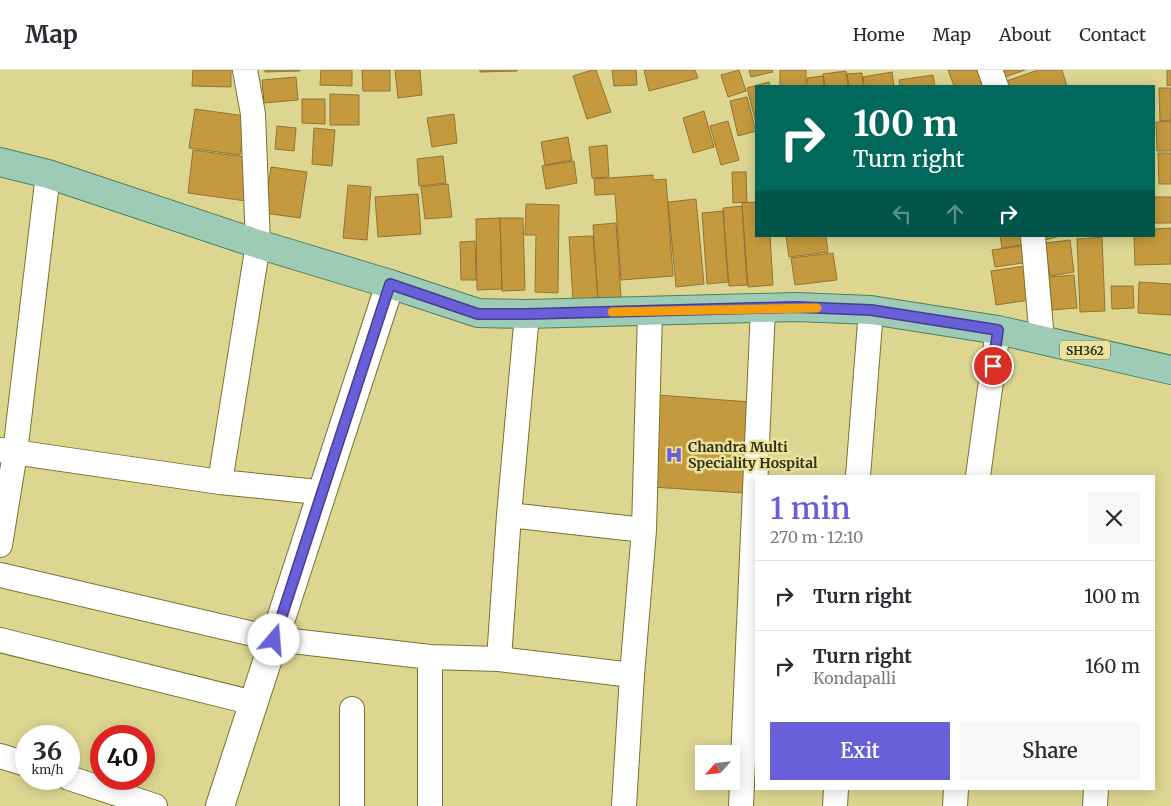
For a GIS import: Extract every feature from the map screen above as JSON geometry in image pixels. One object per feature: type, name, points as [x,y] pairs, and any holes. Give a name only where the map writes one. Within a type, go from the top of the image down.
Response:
[{"type":"main road","name":"SH362","points":[[0,162],[48,174],[258,244],[390,284],[478,314],[650,312],[796,307],[871,310],[998,330],[1171,370]]},
{"type":"street","points":[[220,482],[258,244],[253,114],[245,70]]},
{"type":"street","points":[[990,70],[996,85]]},
{"type":"street","points":[[0,545],[7,451],[48,174]]},
{"type":"street","points":[[1033,237],[1042,340]]},
{"type":"street","points":[[220,806],[390,284]]},
{"type":"street","points":[[756,475],[763,308]]},
{"type":"street","points":[[858,475],[871,310]]},
{"type":"street","points":[[624,806],[644,530],[650,312]]},
{"type":"street","points":[[499,659],[509,515],[527,314]]},
{"type":"street","points":[[978,475],[998,330]]},
{"type":"street","points":[[7,451],[220,482],[322,494]]},
{"type":"street","points":[[741,806],[755,489]]},
{"type":"street","points":[[509,515],[644,530]]},
{"type":"street","points":[[0,575],[274,640],[430,657],[499,659],[632,675]]},
{"type":"street","points":[[0,640],[254,703]]},
{"type":"street","points":[[430,657],[430,806]]},
{"type":"street","points":[[352,709],[352,806]]},
{"type":"street","points":[[0,756],[15,761]]},
{"type":"street","points":[[80,782],[155,806]]},
{"type":"street","points":[[835,806],[836,790]]},
{"type":"street","points":[[954,806],[956,790]]},
{"type":"street","points":[[1095,806],[1096,790]]},
{"type":"building","points":[[193,70],[231,70],[231,87],[192,86]]},
{"type":"building","points":[[265,70],[300,70],[300,71],[265,72]]},
{"type":"building","points":[[321,70],[352,70],[352,86],[320,85]]},
{"type":"building","points":[[362,70],[390,70],[390,91],[363,91]]},
{"type":"building","points":[[395,70],[420,70],[422,95],[398,98]]},
{"type":"building","points":[[480,70],[517,70],[517,71],[480,72]]},
{"type":"building","points":[[596,70],[611,112],[587,119],[573,76]]},
{"type":"building","points":[[612,70],[636,70],[637,85],[614,86]]},
{"type":"building","points":[[644,70],[695,70],[698,78],[649,91]]},
{"type":"building","points":[[739,70],[746,91],[728,97],[721,75]]},
{"type":"building","points":[[749,70],[772,70],[773,72],[751,77]]},
{"type":"building","points":[[780,70],[806,70],[806,85],[780,85]]},
{"type":"building","points":[[948,70],[986,70],[991,84],[987,85],[954,85]]},
{"type":"building","points":[[996,70],[1025,70],[999,79]]},
{"type":"building","points":[[1038,70],[1062,70],[1067,85],[998,85]]},
{"type":"building","points":[[1167,70],[1171,70],[1171,85],[1167,86]]},
{"type":"building","points":[[846,71],[848,85],[825,85],[823,74]]},
{"type":"building","points":[[892,72],[894,85],[864,85],[863,77]]},
{"type":"building","points":[[862,73],[863,85],[849,85],[847,74]]},
{"type":"building","points":[[933,75],[935,85],[900,85],[899,80]]},
{"type":"building","points":[[823,76],[824,85],[808,85],[807,78]]},
{"type":"building","points":[[296,77],[298,100],[264,103],[262,80]]},
{"type":"building","points":[[769,82],[770,85],[758,85]]},
{"type":"building","points":[[755,86],[755,119],[747,88]]},
{"type":"building","points":[[1159,88],[1171,88],[1171,120],[1160,121]]},
{"type":"building","points":[[330,94],[359,95],[359,125],[330,125]]},
{"type":"building","points":[[747,97],[755,131],[738,136],[730,101]]},
{"type":"building","points":[[302,99],[325,99],[325,124],[302,123]]},
{"type":"building","points":[[195,109],[245,116],[240,155],[189,148]]},
{"type":"building","points":[[704,111],[714,147],[693,153],[683,118]]},
{"type":"building","points":[[454,114],[457,143],[432,147],[427,118]]},
{"type":"building","points":[[728,121],[739,160],[721,165],[710,126]]},
{"type":"building","points":[[1171,121],[1171,151],[1157,151],[1156,122]]},
{"type":"building","points":[[277,126],[296,128],[294,151],[275,149]]},
{"type":"building","points":[[314,128],[335,130],[332,166],[312,164]]},
{"type":"building","points":[[568,137],[572,160],[545,165],[541,142]]},
{"type":"building","points":[[607,145],[609,177],[592,178],[589,147]]},
{"type":"building","points":[[193,150],[252,158],[246,201],[188,193]]},
{"type":"building","points":[[1158,153],[1171,153],[1171,184],[1159,184]]},
{"type":"building","points":[[443,156],[446,183],[419,186],[417,159]]},
{"type":"building","points":[[574,161],[577,183],[546,189],[542,166]]},
{"type":"building","points":[[271,167],[307,172],[300,218],[264,213]]},
{"type":"building","points":[[732,172],[746,172],[747,202],[733,203]]},
{"type":"building","points":[[653,175],[653,180],[666,179],[673,276],[621,280],[615,194],[595,195],[594,179]]},
{"type":"building","points":[[448,184],[452,217],[425,219],[421,187]]},
{"type":"building","points":[[348,185],[371,187],[367,240],[343,238]]},
{"type":"building","points":[[418,194],[421,234],[378,237],[375,197]]},
{"type":"building","points":[[1155,197],[1171,197],[1171,223],[1155,223]]},
{"type":"building","points":[[696,199],[704,284],[676,287],[668,202]]},
{"type":"building","points":[[755,202],[755,237],[770,237],[773,285],[748,287],[742,203]]},
{"type":"building","points":[[526,204],[559,205],[558,293],[535,292],[536,235],[525,235]]},
{"type":"building","points":[[742,206],[747,285],[729,286],[723,208]]},
{"type":"building","points":[[723,211],[728,282],[707,284],[702,213]]},
{"type":"building","points":[[500,218],[502,289],[477,290],[476,219]]},
{"type":"building","points":[[500,218],[523,218],[525,290],[502,291]]},
{"type":"building","points":[[616,223],[621,297],[598,298],[593,225]]},
{"type":"building","points":[[1171,228],[1171,264],[1135,265],[1134,237],[1155,237],[1155,229]]},
{"type":"building","points":[[593,236],[598,299],[573,301],[569,237]]},
{"type":"building","points":[[786,237],[826,237],[828,252],[789,257]]},
{"type":"building","points":[[1000,237],[1026,237],[1027,244],[1002,248]]},
{"type":"building","points":[[1044,237],[1056,237],[1045,240]]},
{"type":"building","points":[[1102,237],[1105,311],[1080,312],[1077,239]]},
{"type":"building","points":[[1070,240],[1074,272],[1050,276],[1045,243]]},
{"type":"building","points":[[475,241],[476,280],[461,280],[460,242]]},
{"type":"building","points":[[1028,245],[1030,262],[995,267],[992,250]]},
{"type":"building","points":[[833,253],[837,280],[795,285],[791,258]]},
{"type":"building","points":[[1025,266],[1030,300],[996,305],[991,271]]},
{"type":"building","points":[[1074,275],[1077,308],[1052,310],[1049,277]]},
{"type":"building","points":[[1139,282],[1171,284],[1171,315],[1138,313]]},
{"type":"building","points":[[1111,286],[1133,286],[1134,308],[1112,309]]},
{"type":"building","points":[[658,395],[750,402],[743,493],[652,487]]},
{"type":"slow traffic","points":[[612,312],[817,308]]},
{"type":"place","name":"Chandra Multi Speciality Hospital","points":[[674,455]]},
{"type":"route","points":[[274,640],[390,284],[478,314],[650,312],[796,307],[871,310],[998,330],[993,366]]}]
